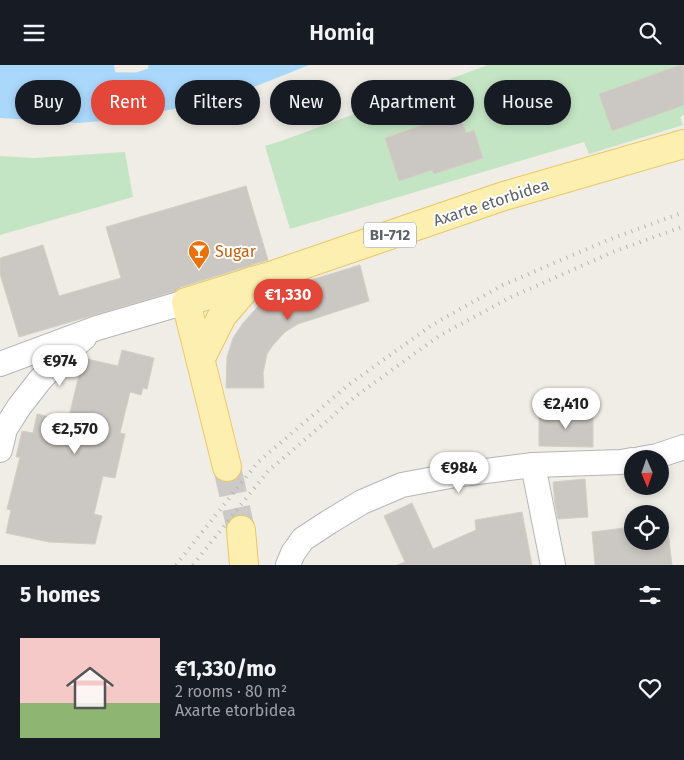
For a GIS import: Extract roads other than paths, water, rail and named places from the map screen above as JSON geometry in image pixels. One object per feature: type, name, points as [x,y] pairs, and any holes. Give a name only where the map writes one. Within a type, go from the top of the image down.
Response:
[{"type":"main road","name":"Axarte etorbidea","points":[[186,301],[252,281],[504,196],[684,144]]},
{"type":"main road","points":[[201,358],[222,317],[252,281]]},
{"type":"main road","points":[[186,301],[227,467]]},
{"type":"main road","points":[[241,531],[244,565]]},
{"type":"street","points":[[1,364],[97,328],[186,301]]},
{"type":"street","points":[[2,434],[40,380],[68,351],[97,328]]},
{"type":"street","points":[[1,364],[18,370],[24,383],[25,399]]},
{"type":"street","points":[[669,452],[684,447]]},
{"type":"street","points":[[288,565],[293,553],[303,539],[362,503],[402,485],[456,475],[533,465],[624,461]]},
{"type":"street","points":[[533,465],[554,565]]},
{"type":"water","points":[[0,65],[114,65],[117,80],[91,80],[91,122],[81,123],[81,80],[15,80],[15,119],[0,118]]},
{"type":"water","points":[[148,65],[309,65],[260,85],[260,80],[175,80],[175,109],[165,111],[165,80],[149,80]]},
{"type":"waterway","points":[[0,91],[139,92],[222,65]]},
{"type":"tunnel","points":[[227,467],[241,530]]},
{"type":"railway","points":[[176,565],[258,462],[347,386],[432,325],[503,285],[608,240],[684,212]]},
{"type":"railway","points":[[193,565],[268,471],[356,396],[439,336],[509,298],[613,252],[684,226]]},
{"type":"place","name":"Sugar","points":[[199,270]]}]
